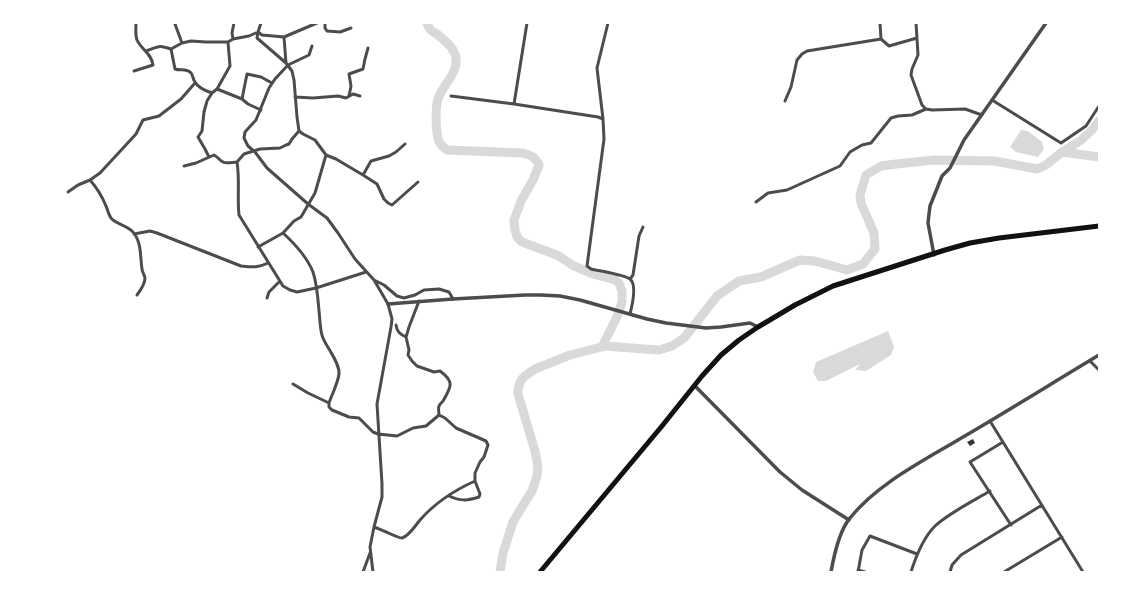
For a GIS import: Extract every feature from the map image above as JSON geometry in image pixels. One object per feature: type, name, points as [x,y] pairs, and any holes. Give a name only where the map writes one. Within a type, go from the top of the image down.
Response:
[{"type":"highway","points":[[540,572],[721,356],[739,340],[758,327],[795,305],[833,286],[970,243],[1099,226]]},
{"type":"street","points":[[134,71],[153,65],[146,51],[138,41],[136,23]]},
{"type":"street","points":[[233,39],[232,33],[234,23]]},
{"type":"street","points":[[184,166],[196,163],[214,155],[222,162],[237,162],[244,154],[255,152],[260,149],[280,148],[289,144],[299,131],[292,71],[287,64],[257,38],[261,23]]},
{"type":"street","points":[[258,32],[262,35],[284,37],[316,23]]},
{"type":"street","points":[[325,23],[325,28],[327,30],[340,32],[351,28]]},
{"type":"street","points":[[514,104],[527,23]]},
{"type":"street","points":[[608,23],[597,68],[604,139],[586,266],[591,269],[626,277],[632,280],[634,288],[630,314]]},
{"type":"street","points":[[880,23],[881,39],[889,46],[917,38]]},
{"type":"street","points":[[916,23],[918,55],[911,75],[922,105],[926,109]]},
{"type":"street","points":[[934,254],[928,223],[929,210],[942,176],[950,168],[964,140],[1046,23]]},
{"type":"street","points":[[175,24],[182,43]]},
{"type":"street","points":[[171,49],[182,43],[191,41],[228,42],[233,39],[249,36],[258,32]]},
{"type":"street","points":[[284,37],[287,64]]},
{"type":"street","points":[[785,101],[791,87],[797,60],[802,54],[807,51],[881,39]]},
{"type":"street","points":[[209,157],[198,137],[202,131],[207,101],[212,93],[218,90],[230,66],[228,42]]},
{"type":"street","points":[[146,51],[158,45],[171,49]]},
{"type":"street","points":[[312,46],[308,55],[287,64],[272,83],[256,120],[245,132],[244,138],[248,146],[255,152],[267,168],[308,204],[327,218],[355,259],[374,280],[397,296],[404,298],[415,295],[424,290],[439,289],[448,292],[453,299]]},
{"type":"street","points":[[349,96],[351,86],[349,74],[363,69],[368,48]]},
{"type":"street","points":[[171,49],[175,69],[191,72],[195,83],[204,90],[212,93]]},
{"type":"street","points":[[242,99],[247,74],[261,77],[272,83]]},
{"type":"street","points":[[68,192],[100,173],[136,134],[143,120],[159,116],[181,98],[195,83]]},
{"type":"street","points":[[218,90],[242,99],[248,104],[261,110]]},
{"type":"street","points":[[295,97],[313,98],[338,96],[346,98],[353,94],[360,96]]},
{"type":"street","points":[[451,96],[514,104],[603,119]]},
{"type":"street","points":[[992,100],[1061,143],[1086,126],[1099,106]]},
{"type":"street","points":[[756,202],[768,193],[786,190],[840,166],[850,152],[862,145],[871,143],[891,118],[912,114],[926,109],[965,109],[982,115]]},
{"type":"street","points":[[299,131],[315,140],[326,155],[336,158],[378,184],[384,199],[392,205],[418,182]]},
{"type":"street","points":[[363,174],[371,161],[388,156],[396,152],[405,144]]},
{"type":"street","points":[[258,247],[284,233],[294,221],[301,217],[315,193],[326,155]]},
{"type":"street","points":[[237,162],[239,173],[239,215],[283,286],[297,292],[316,288],[366,272]]},
{"type":"street","points":[[90,180],[97,187],[112,220],[125,226],[134,234],[139,245],[142,270],[145,278],[143,286],[137,296]]},
{"type":"street","points":[[630,279],[633,276],[639,236],[643,227]]},
{"type":"street","points":[[134,234],[150,231],[241,266],[261,267],[268,263]]},
{"type":"street","points":[[284,233],[308,262],[313,272],[322,338],[338,367],[339,373],[329,407],[332,410],[349,417],[359,418],[373,432],[378,434],[397,436],[413,428],[426,426],[439,415],[439,406],[451,384],[450,380],[440,371],[434,372],[417,366],[412,362],[408,355],[409,350],[406,337],[419,301]]},
{"type":"street","points":[[267,298],[272,287],[280,280]]},
{"type":"street","points":[[373,572],[370,547],[382,497],[377,404],[392,327],[392,319],[388,304],[374,280]]},
{"type":"street","points":[[388,304],[525,295],[560,296],[666,323],[706,328],[750,324],[758,327]]},
{"type":"street","points":[[396,325],[400,334],[406,337]]},
{"type":"street","points":[[831,572],[834,554],[841,535],[849,520],[862,504],[874,493],[912,468],[1099,355]]},
{"type":"street","points":[[1090,361],[1099,370]]},
{"type":"street","points":[[293,384],[329,403]]},
{"type":"street","points":[[695,386],[780,472],[802,490],[849,520]]},
{"type":"street","points":[[439,415],[445,418],[456,428],[486,441],[488,444],[484,457],[475,473],[475,481],[480,494],[478,497],[458,500],[449,496]]},
{"type":"street","points":[[990,421],[1082,570],[1076,572]]},
{"type":"street","points":[[1003,442],[970,462],[1011,525]]},
{"type":"street","points":[[374,527],[390,533],[398,538],[402,538],[407,535],[428,512],[449,496],[475,481]]},
{"type":"street","points":[[911,572],[917,554],[924,540],[935,527],[944,519],[990,491]]},
{"type":"street","points":[[950,572],[952,565],[961,555],[1042,505]]},
{"type":"street","points":[[865,572],[858,571],[862,550],[870,536],[917,554]]},
{"type":"street","points":[[1004,572],[1062,537]]},
{"type":"street","points":[[363,572],[371,551]]},
{"type":"shaded area","points":[[1021,130],[1028,131],[1042,142],[1044,149],[1038,157],[1016,152],[1010,147]]},
{"type":"shaded area","points":[[888,331],[894,347],[891,355],[866,371],[855,370],[860,364],[826,381],[818,381],[813,372],[816,362]]},
{"type":"building","points":[[973,439],[975,443],[970,446],[967,442]]},
{"type":"waterway","points":[[427,23],[429,28],[451,47],[456,58],[453,74],[440,94],[437,103],[436,124],[439,142],[447,150],[523,153],[536,160],[539,165],[533,180],[521,201],[514,220],[517,237],[522,242],[557,255],[574,266],[593,274],[615,280],[619,283],[622,291],[622,302],[617,317],[602,347]]},
{"type":"waterway","points":[[500,572],[503,553],[513,522],[532,491],[537,476],[538,467],[535,451],[518,394],[521,380],[525,376],[535,369],[570,355],[605,346],[659,350],[672,346],[684,338],[717,296],[739,281],[761,277],[800,260],[815,261],[847,270],[863,264],[875,249],[874,233],[861,203],[860,195],[866,175],[881,166],[934,160],[994,161],[1037,169],[1046,165],[1062,152],[1080,141],[1099,121]]},
{"type":"waterway","points":[[1062,152],[1099,157]]}]
